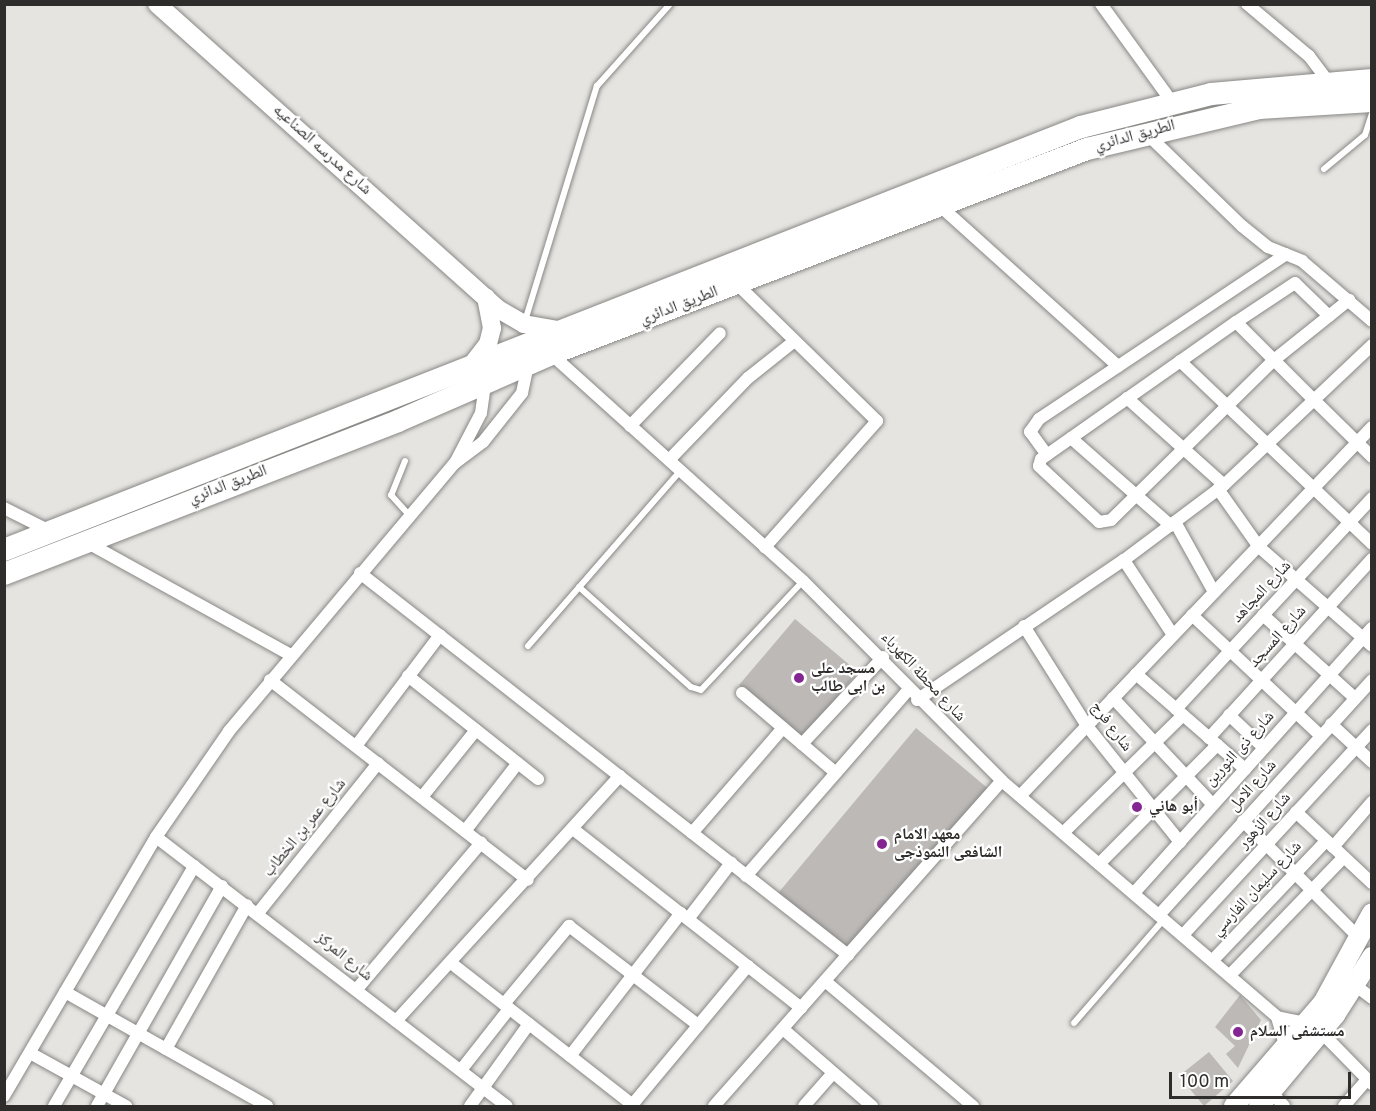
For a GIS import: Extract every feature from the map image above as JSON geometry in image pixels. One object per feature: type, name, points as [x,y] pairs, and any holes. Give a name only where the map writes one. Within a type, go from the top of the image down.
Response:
[{"type":"highway","name":"الطريق الدائري","points":[[4,549],[467,370],[559,330],[858,212],[1081,128],[1172,102],[1328,81],[1371,80]]},
{"type":"highway","name":"الطريق الدائري","points":[[4,574],[485,385],[550,354],[939,205],[1146,132],[1259,108],[1371,101]]},
{"type":"highway","points":[[858,212],[866,234]]},
{"type":"main road","points":[[1271,1102],[1313,1027],[1371,913]]},
{"type":"main road","points":[[1234,1107],[1286,1045],[1364,992],[1371,957]]},
{"type":"street","name":"شارع مدرسه الصناعيه","points":[[157,4],[485,296],[524,324],[559,330]]},
{"type":"street","points":[[1101,4],[1172,102]]},
{"type":"street","points":[[1247,4],[1309,56],[1328,81]]},
{"type":"street","points":[[1146,132],[1242,226],[1286,254],[1349,300],[1371,321]]},
{"type":"street","points":[[939,205],[1118,366]]},
{"type":"street","points":[[1047,455],[1032,437],[1033,423],[1286,254]]},
{"type":"street","points":[[1329,316],[1295,283],[1047,455],[1039,466],[1102,523],[1136,496],[1274,360],[1329,316],[1349,300]]},
{"type":"street","points":[[737,284],[792,343],[877,421],[765,547]]},
{"type":"street","points":[[467,370],[480,359],[492,328],[485,296]]},
{"type":"street","points":[[1236,322],[1371,457]]},
{"type":"street","points":[[630,426],[720,333]]},
{"type":"street","points":[[669,460],[748,378],[792,343]]},
{"type":"street","points":[[917,700],[1124,560],[1221,487],[1311,397],[1371,345]]},
{"type":"street","name":"شارع محطة الكهرباء","points":[[550,354],[803,581],[883,657],[917,700],[1002,781],[1277,1017]]},
{"type":"street","points":[[1180,362],[1371,544]]},
{"type":"street","points":[[4,1096],[156,837],[270,680],[455,463],[483,442],[516,401],[528,364]]},
{"type":"street","points":[[455,463],[481,413],[485,385]]},
{"type":"street","points":[[1127,398],[1221,487],[1259,547],[1367,642]]},
{"type":"street","points":[[1020,796],[1371,427]]},
{"type":"street","points":[[1071,438],[1136,496],[1173,524],[1214,592]]},
{"type":"street","name":"شارع المجاهد","points":[[1063,833],[1154,742],[1230,651],[1371,498]]},
{"type":"street","points":[[4,508],[50,531]]},
{"type":"street","points":[[85,541],[291,655]]},
{"type":"street","name":"شارع المسجد","points":[[1099,864],[1185,776],[1213,741],[1229,716],[1371,559]]},
{"type":"street","points":[[1124,560],[1173,635]]},
{"type":"street","points":[[360,573],[848,955]]},
{"type":"street","points":[[1192,615],[1321,736]]},
{"type":"street","points":[[1263,615],[1355,698]]},
{"type":"street","name":"شارع فرج","points":[[1024,626],[1087,726],[1180,842]]},
{"type":"street","name":"شارع ذى النورين","points":[[1134,893],[1329,675],[1367,642],[1371,628]]},
{"type":"street","points":[[356,746],[440,635]]},
{"type":"street","points":[[802,744],[883,657]]},
{"type":"street","points":[[1136,674],[1245,769]]},
{"type":"street","points":[[408,676],[538,779]]},
{"type":"street","points":[[270,680],[528,880]]},
{"type":"street","name":"شارع الامل","points":[[1162,917],[1244,821],[1371,680]]},
{"type":"street","points":[[746,876],[908,690]]},
{"type":"street","points":[[742,693],[836,773]]},
{"type":"street","points":[[1113,698],[1212,805]]},
{"type":"street","points":[[1229,716],[1264,747]]},
{"type":"street","points":[[1331,724],[1371,762]]},
{"type":"street","points":[[692,833],[783,728]]},
{"type":"street","points":[[422,797],[476,730]]},
{"type":"street","name":"شارع الزهور","points":[[1183,935],[1371,730]]},
{"type":"street","name":"شارع عمر بن الخطاب","points":[[258,913],[378,763]]},
{"type":"street","points":[[465,831],[518,763]]},
{"type":"street","points":[[396,1021],[528,880],[620,776]]},
{"type":"street","points":[[714,1107],[1002,781]]},
{"type":"street","name":"شارع سليمان الفارسي","points":[[1213,960],[1295,873],[1330,844],[1371,802]]},
{"type":"street","points":[[1296,812],[1371,883]]},
{"type":"street","points":[[1244,821],[1359,938]]},
{"type":"street","points":[[573,829],[801,1008]]},
{"type":"street","name":"شارع المركز","points":[[156,837],[248,905],[507,1107]]},
{"type":"street","points":[[357,989],[481,843]]},
{"type":"street","points":[[1230,975],[1344,857]]},
{"type":"street","points":[[570,1056],[634,974],[731,863]]},
{"type":"street","points":[[54,1107],[194,866]]},
{"type":"street","points":[[97,1107],[222,886]]},
{"type":"street","points":[[166,1049],[248,905]]},
{"type":"street","points":[[460,1070],[506,1006],[569,926],[698,1025]]},
{"type":"street","points":[[451,963],[633,1106],[748,966]]},
{"type":"street","points":[[825,981],[973,1107]]},
{"type":"street","points":[[65,992],[267,1107]]},
{"type":"street","points":[[1277,1017],[1313,1027],[1370,1082],[1344,1107]]},
{"type":"street","points":[[1277,1017],[1286,1045]]},
{"type":"street","points":[[470,1107],[480,1086],[528,1024]]},
{"type":"street","points":[[783,1029],[872,1107]]},
{"type":"street","points":[[30,1053],[126,1107]]},
{"type":"street","points":[[804,1107],[833,1073]]},
{"type":"lane","points":[[524,324],[597,86],[670,4]]},
{"type":"lane","points":[[1324,169],[1365,135],[1371,114]]},
{"type":"lane","points":[[405,461],[392,495],[409,516]]},
{"type":"lane","points":[[528,646],[680,471]]},
{"type":"lane","points":[[579,587],[691,687],[700,690],[803,581]]},
{"type":"lane","points":[[1074,1023],[1162,917]]},
{"type":"building","name":"مسجد على بن ابى طالب","points":[[795,619],[858,672],[803,738],[739,685]]},
{"type":"building","name":"معهد الامام الشافعى النموذجى","points":[[916,728],[991,791],[848,960],[774,898]]},
{"type":"building","name":"مستشفى السلام","points":[[1240,995],[1261,1020],[1238,1068],[1226,1054],[1235,1046],[1215,1027]]},
{"type":"building","points":[[1209,1052],[1233,1081],[1204,1106],[1179,1076]]},
{"type":"place","name":"مسجد على بن ابى طالب","points":[[799,678]]},
{"type":"place","name":"أبو هاني","points":[[1137,807]]},
{"type":"place","name":"معهد الامام الشافعى النموذجى","points":[[882,844]]},
{"type":"place","name":"مستشفى السلام","points":[[1238,1032]]}]
